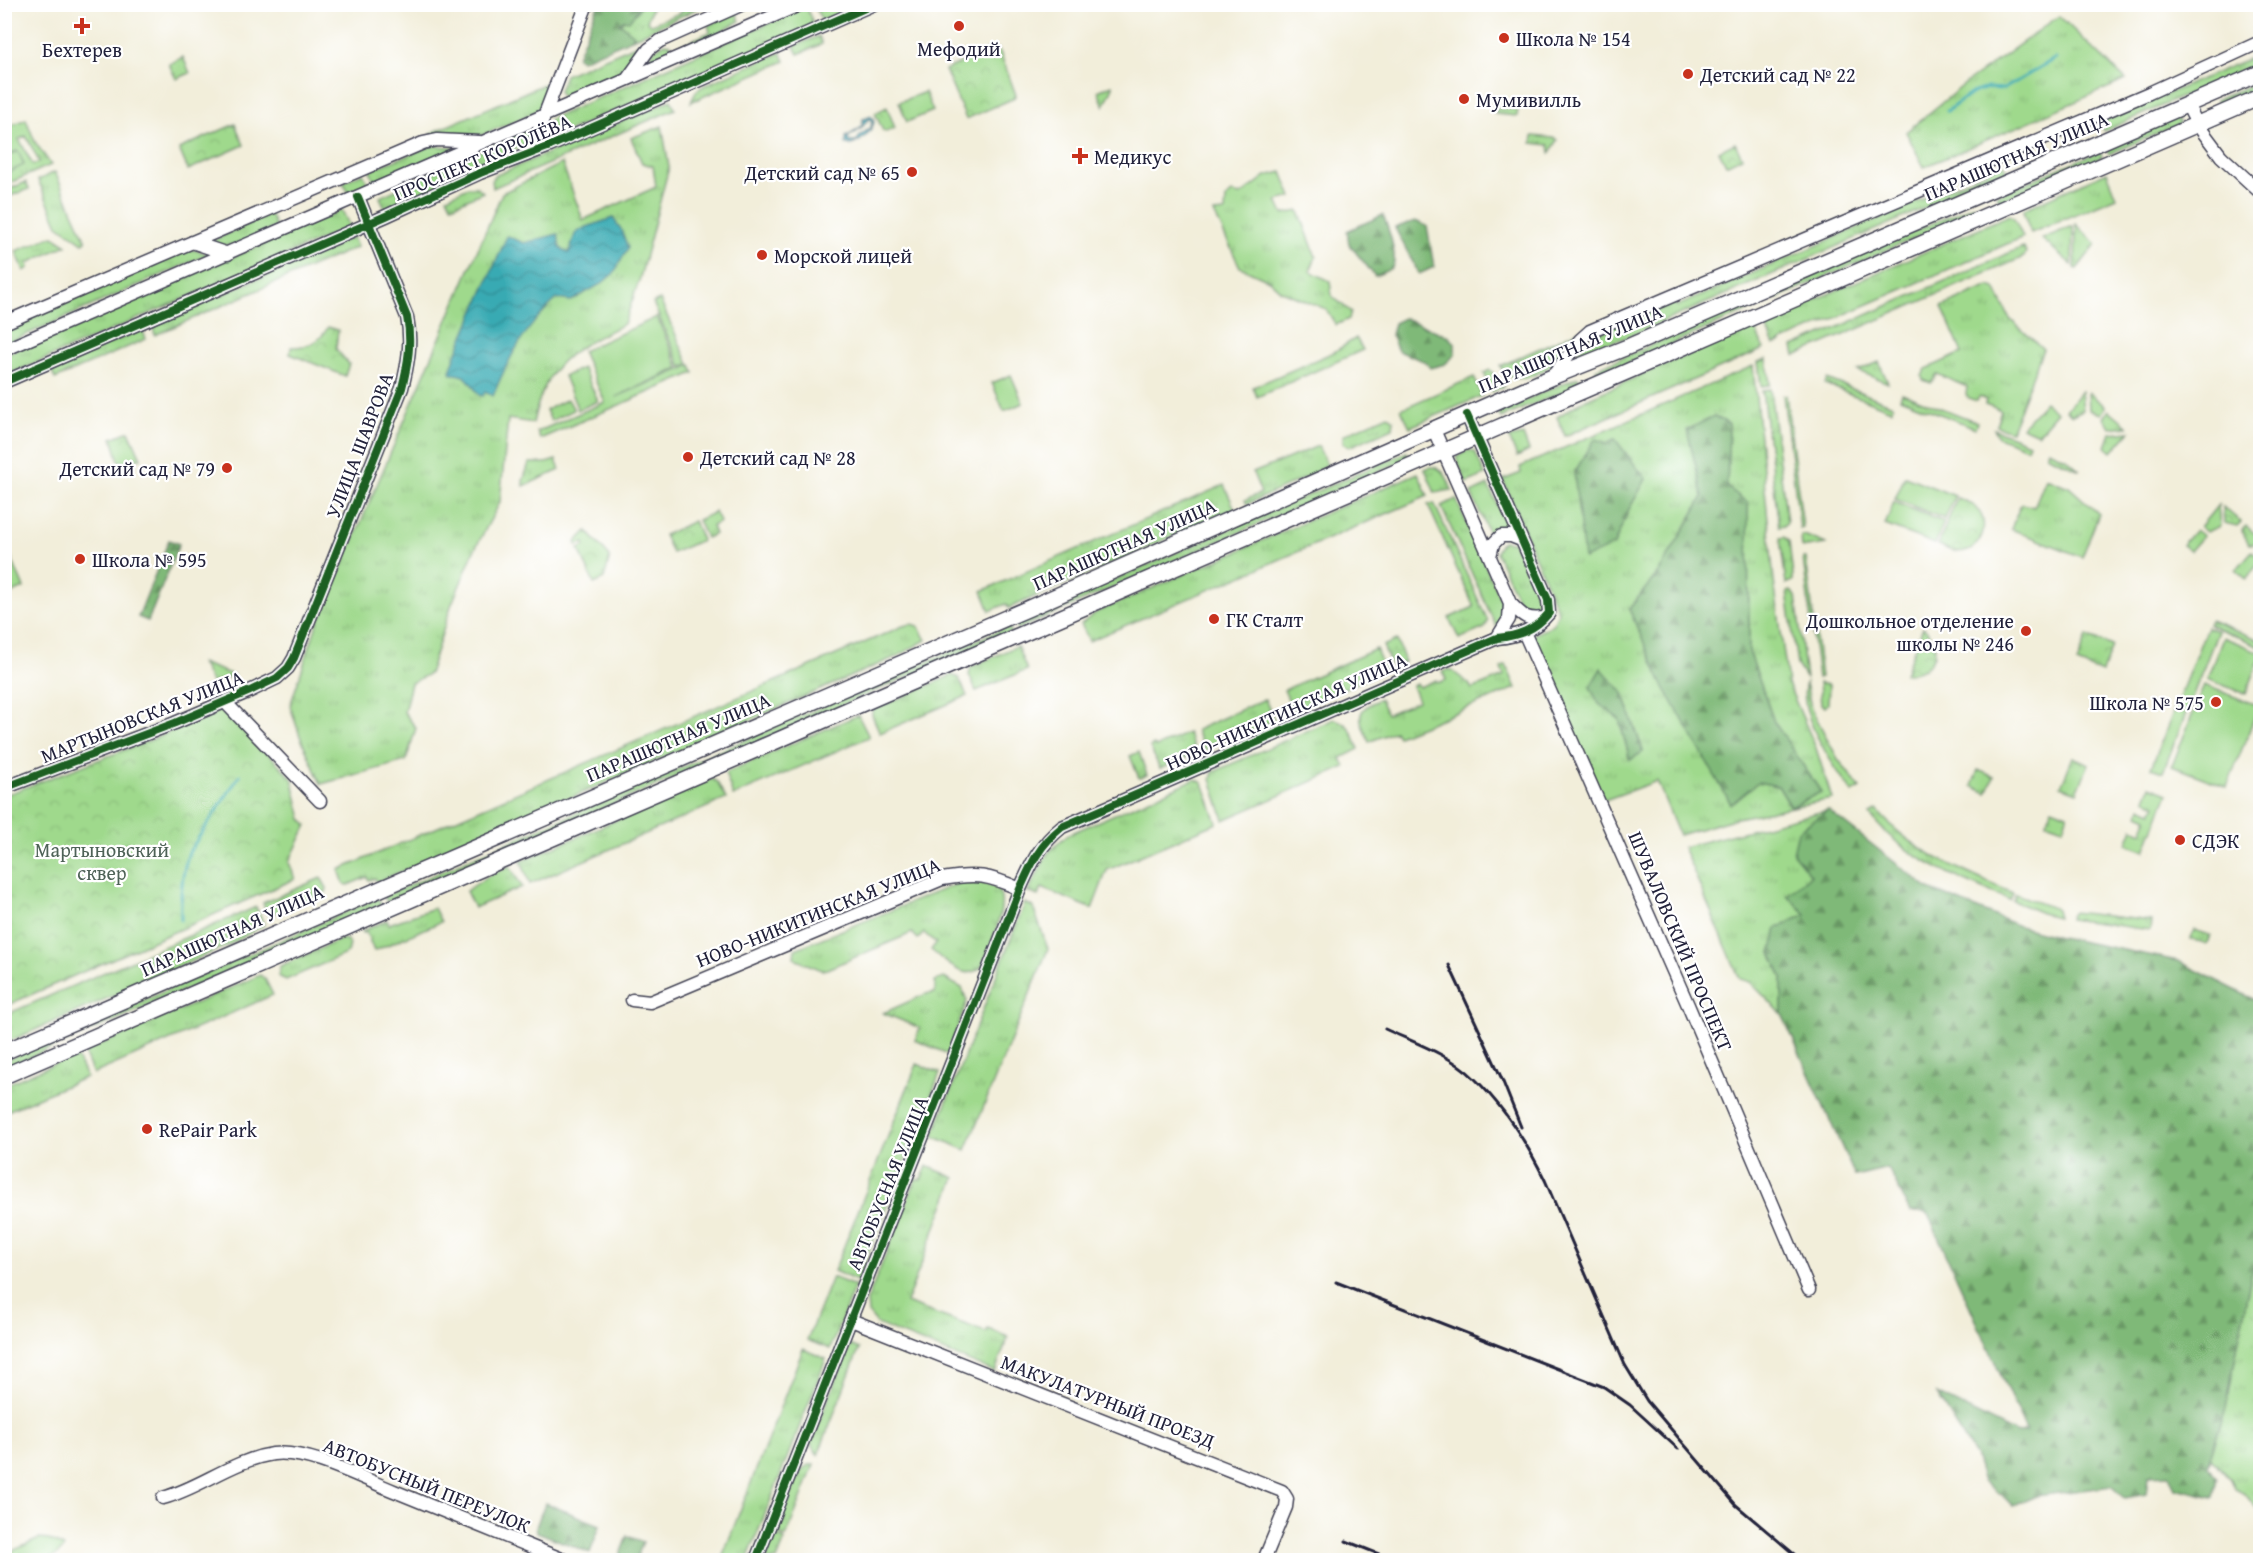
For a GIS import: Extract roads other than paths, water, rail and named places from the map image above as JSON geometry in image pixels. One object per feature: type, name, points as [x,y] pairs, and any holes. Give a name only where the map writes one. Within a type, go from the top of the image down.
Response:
[{"type":"main road","name":"ПАРАШЮТНАЯ УЛИЦА","points":[[4,1052],[998,622],[1552,377],[1590,363],[2260,73]]},
{"type":"main road","points":[[4,1076],[2260,98]]},
{"type":"main road","points":[[1976,196],[1987,199],[1990,203],[1990,212],[1986,216]]},
{"type":"main road","points":[[1590,363],[1587,378],[1599,385]]},
{"type":"street","points":[[528,153],[587,4]]},
{"type":"street","points":[[627,80],[649,49],[660,40],[742,4]]},
{"type":"street","name":"ПРОСПЕКТ КОРОЛЁВА","points":[[4,350],[801,4]]},
{"type":"street","name":"ПРОСПЕКТ КОРОЛЁВА","points":[[4,382],[874,4]]},
{"type":"street","points":[[1552,377],[1580,340],[1590,331],[2150,93],[2260,42]]},
{"type":"street","points":[[2187,105],[2197,124],[2221,156],[2260,192]]},
{"type":"street","points":[[4,323],[430,141],[484,142]]},
{"type":"street","name":"УЛИЦА ШАВРОВА","points":[[288,668],[398,398],[408,362],[410,334],[407,317],[358,197]]},
{"type":"street","points":[[192,242],[228,254]]},
{"type":"street","points":[[1467,415],[1548,600],[1549,613],[1524,632]]},
{"type":"street","points":[[1434,430],[1510,603],[1528,619],[1544,618]]},
{"type":"street","points":[[1490,556],[1493,544],[1501,536],[1511,536],[1521,540]]},
{"type":"street","points":[[1497,638],[1509,619],[1510,603]]},
{"type":"street","name":"НОВО-НИКИТИНСКАЯ УЛИЦА","points":[[1062,827],[1497,638],[1524,632]]},
{"type":"street","name":"ШУВАЛОВСКИЙ ПРОСПЕКТ","points":[[1524,632],[1688,1005],[1809,1290]]},
{"type":"street","name":"МАРТЫНОВСКАЯ УЛИЦА","points":[[4,788],[159,730],[276,678],[288,668]]},
{"type":"street","points":[[225,702],[320,801]]},
{"type":"street","name":"АВТОБУСНАЯ УЛИЦА","points":[[756,1560],[1020,889],[1034,856],[1046,840],[1062,827]]},
{"type":"street","name":"НОВО-НИКИТИНСКАЯ УЛИЦА","points":[[632,1000],[650,1002],[942,879],[986,876],[1020,889]]},
{"type":"street","name":"МАКУЛАТУРНЫЙ ПРОЕЗД","points":[[851,1320],[1282,1491],[1287,1499],[1286,1507],[1264,1560]]},
{"type":"street","name":"АВТОБУСНЫЙ ПЕРЕУЛОК","points":[[162,1498],[177,1494],[254,1459],[274,1454],[290,1454],[319,1461],[564,1560]]},
{"type":"water","points":[[870,116],[874,119],[870,131],[855,144],[846,144],[846,137],[861,128],[863,119]],"holes":[[[868,119],[872,120],[871,127],[856,142],[849,142],[848,137],[861,129]]]},
{"type":"water","points":[[613,218],[621,229],[628,248],[614,273],[601,284],[571,301],[557,299],[546,309],[519,343],[493,396],[485,392],[483,396],[479,395],[465,377],[451,374],[457,352],[507,236],[524,243],[558,234],[560,248],[569,253],[575,234],[584,228]]},
{"type":"waterway","points":[[1947,111],[1972,93],[1987,88],[2004,89],[2056,58]]},
{"type":"waterway","points":[[181,920],[182,885],[189,852],[240,775]]},
{"type":"railway","points":[[1449,965],[1501,1077],[1521,1127]]},
{"type":"railway","points":[[1385,1029],[1455,1063],[1474,1078],[1505,1113],[1523,1139],[1545,1180],[1625,1365],[1647,1401],[1736,1505],[1801,1560]]},
{"type":"railway","points":[[1336,1282],[1604,1387],[1630,1405],[1678,1449]]},
{"type":"railway","points":[[1346,1541],[1394,1560]]},
{"type":"place","name":"Бехтерев","points":[[82,26]]},
{"type":"place","name":"Мефодий","points":[[959,26]]},
{"type":"place","name":"Школа № 154","points":[[1504,38]]},
{"type":"place","name":"Детский сад № 22","points":[[1688,74]]},
{"type":"place","name":"Мумивилль","points":[[1464,99]]},
{"type":"place","name":"Медикус","points":[[1080,156]]},
{"type":"place","name":"Детский сад № 65","points":[[912,172]]},
{"type":"place","name":"Морской лицей","points":[[762,255]]},
{"type":"place","name":"Детский сад № 28","points":[[688,457]]},
{"type":"place","name":"Детский сад № 79","points":[[227,468]]},
{"type":"place","name":"Школа № 595","points":[[80,559]]},
{"type":"place","name":"ГК Сталт","points":[[1214,619]]},
{"type":"place","name":"Дошкольное отделение школы № 246","points":[[2026,631]]},
{"type":"place","name":"Школа № 575","points":[[2216,702]]},
{"type":"place","name":"СДЭК","points":[[2180,840]]},
{"type":"place","name":"RePair Park","points":[[147,1129]]},
{"type":"park label","name":"Мартыновский сквер","points":[[102,860]]}]
